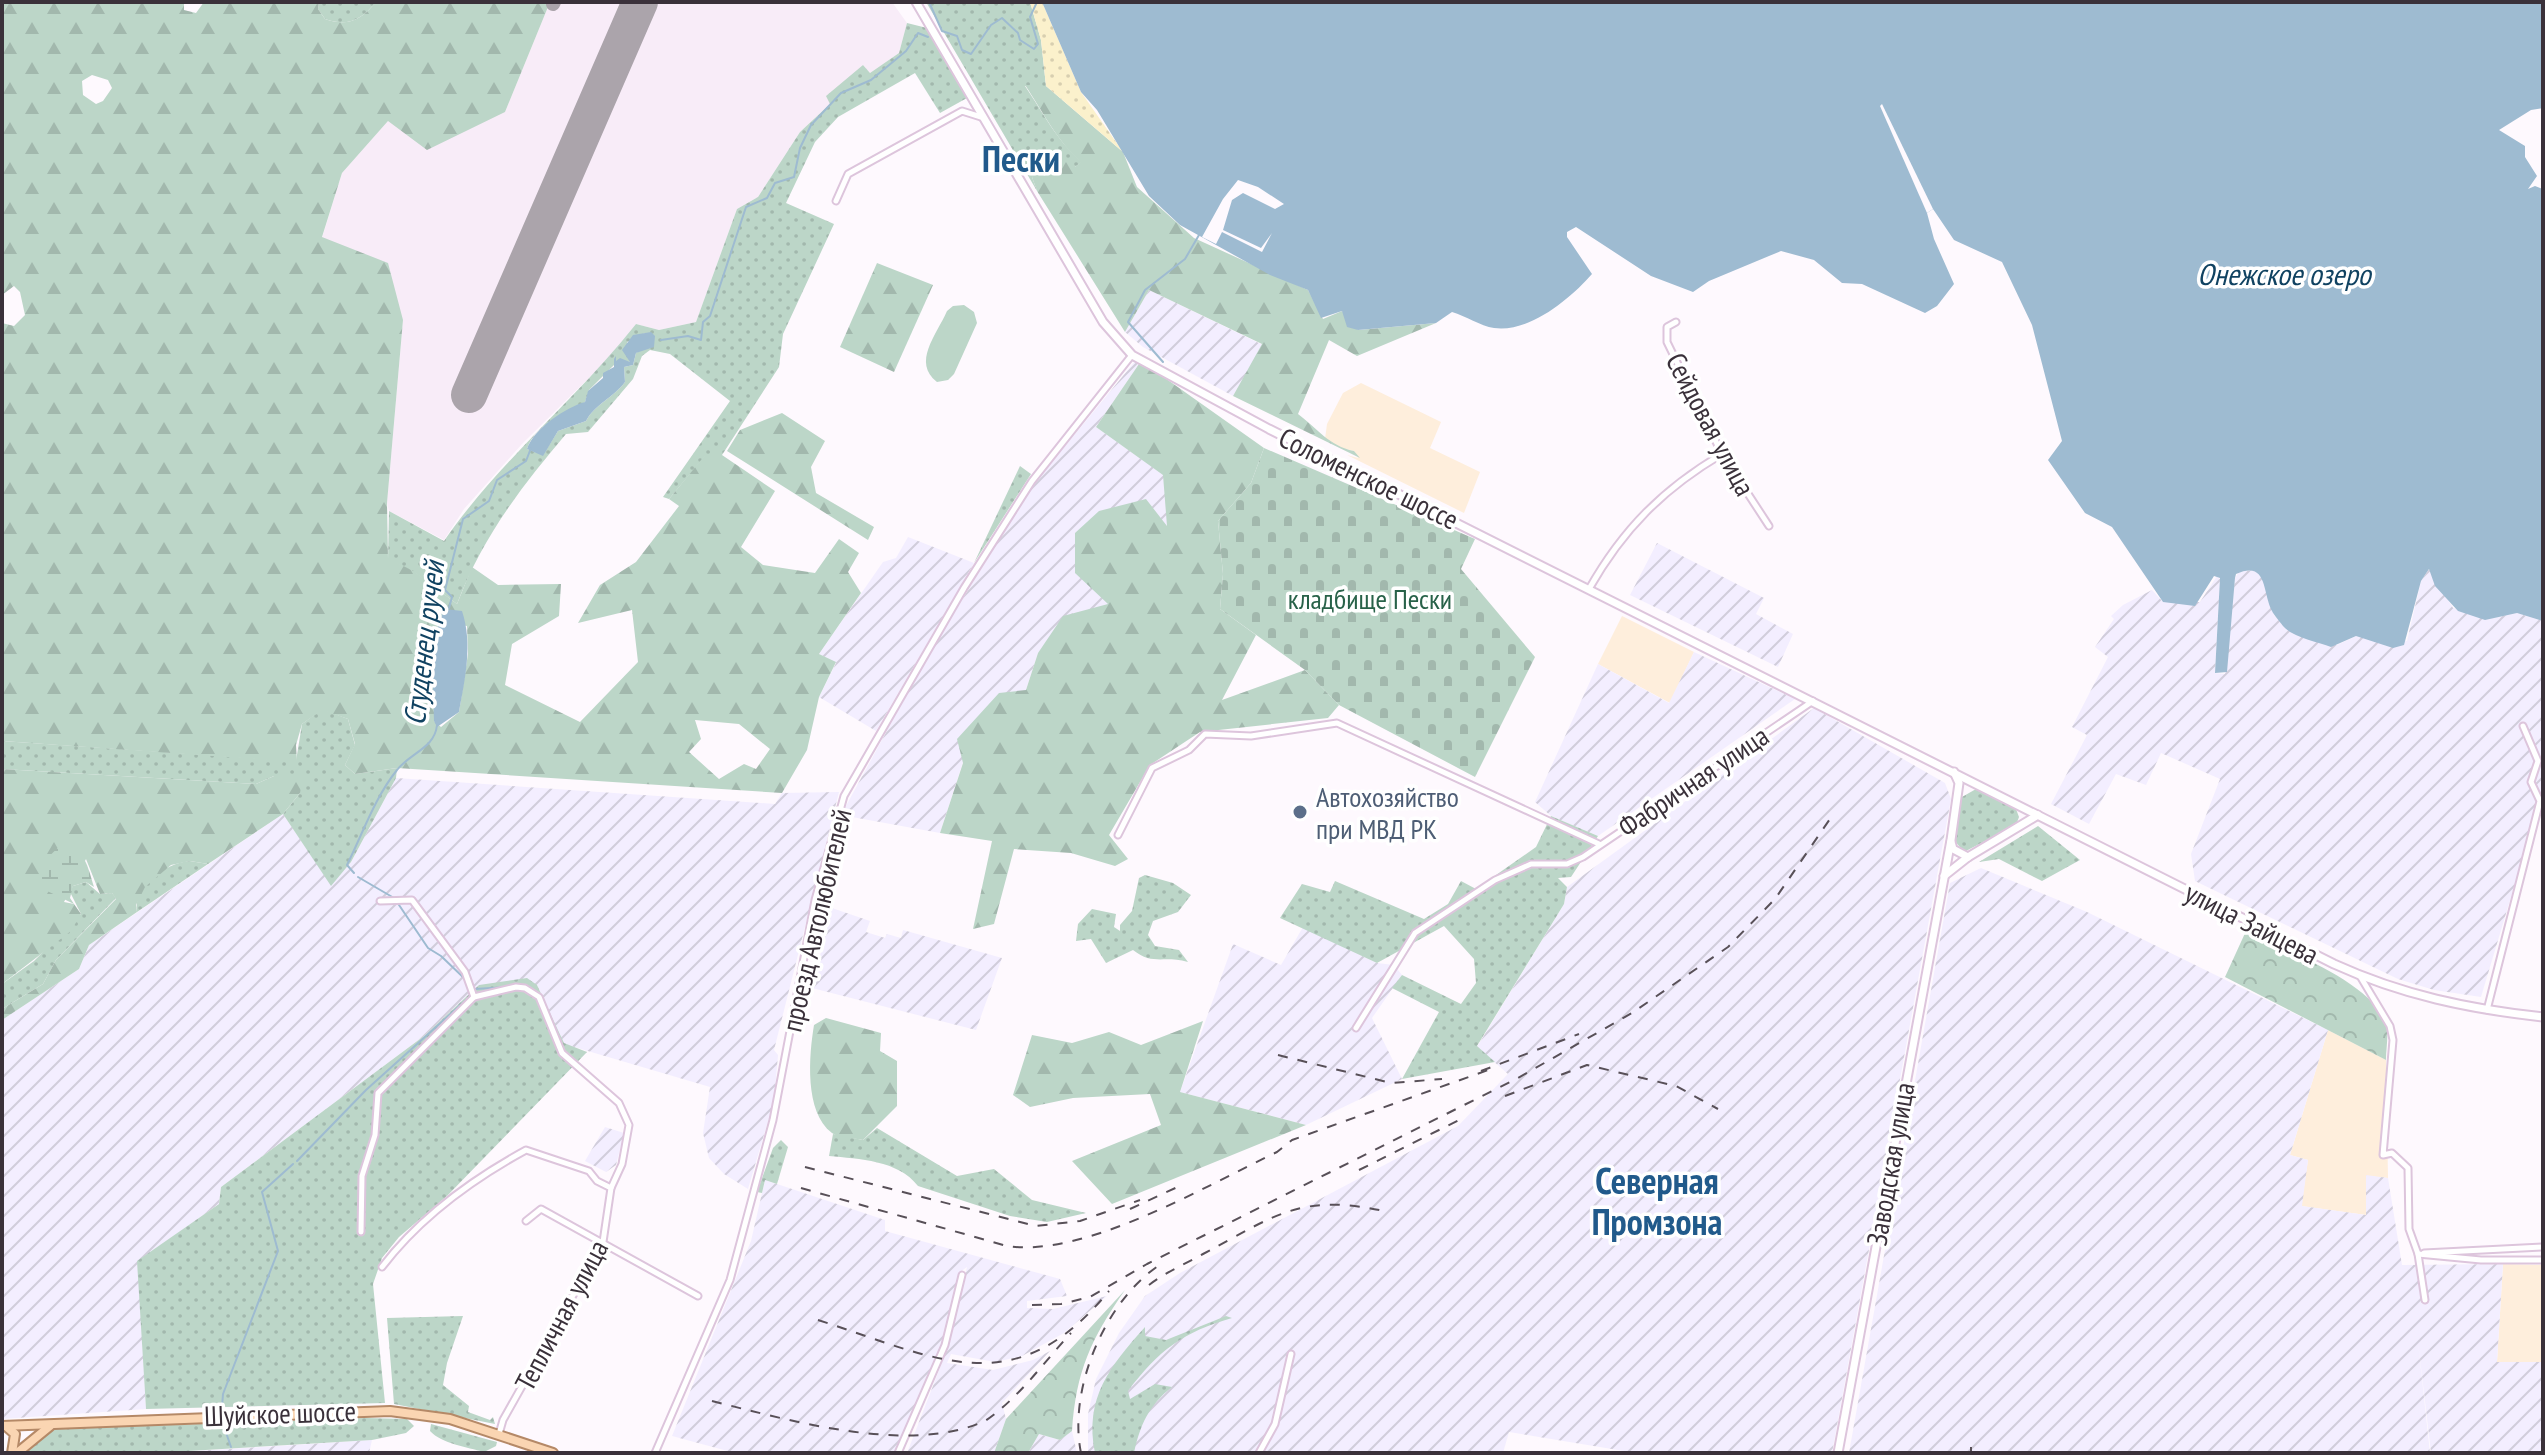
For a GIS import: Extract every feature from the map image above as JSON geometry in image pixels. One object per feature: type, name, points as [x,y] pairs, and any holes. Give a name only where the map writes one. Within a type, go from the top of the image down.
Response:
[{"type":"main road","name":"Соломенское шоссе","points":[[916,2],[1103,322],[1132,355],[1269,429],[1977,784]]},
{"type":"main road","name":"Заводская улица","points":[[1838,1453],[1951,840],[1958,792],[1954,772]]},
{"type":"main road","name":"улица Зайцева","points":[[1977,784],[2360,976],[2412,995],[2487,1011],[2543,1017]]},
{"type":"main road","points":[[1958,792],[1977,784]]},
{"type":"main road","points":[[2019,827],[2023,818],[2020,806]]},
{"type":"main road","points":[[1944,876],[1968,857],[2038,815]]},
{"type":"main road","points":[[1951,840],[1953,849],[1968,857]]},
{"type":"main road","name":"Шуйское шоссе","points":[[3,1427],[390,1411],[450,1419],[553,1453]]},
{"type":"main road","points":[[14,1453],[54,1424]]},
{"type":"main road","points":[[3,1427],[15,1434],[14,1453]]},
{"type":"street","points":[[836,201],[848,174],[962,111],[981,117]]},
{"type":"street","name":"Сейдовая улица","points":[[1676,322],[1667,327],[1667,342],[1722,454],[1769,526]]},
{"type":"street","name":"проезд Автолюбителей","points":[[655,1453],[730,1280],[773,1120],[815,900],[844,796],[964,588],[1024,492],[1132,355]]},
{"type":"street","points":[[1589,589],[1608,556],[1658,498],[1722,454]]},
{"type":"street","name":"Фабричная улица","points":[[1118,835],[1152,768],[1189,750],[1205,734],[1251,736],[1337,723],[1599,844],[1814,701]]},
{"type":"street","points":[[2487,1011],[2540,801],[2531,782],[2538,761],[2523,726]]},
{"type":"street","points":[[1356,1028],[1415,933],[1495,880],[1531,864],[1567,864],[1599,844]]},
{"type":"street","points":[[361,1232],[362,1176],[375,1135],[378,1093],[474,997],[465,972],[444,939],[412,900],[380,901]]},
{"type":"street","points":[[2360,976],[2390,1026],[2393,1040],[2383,1155],[2392,1153],[2408,1168],[2409,1229],[2418,1254],[2425,1300]]},
{"type":"street","name":"Тепличная улица","points":[[474,997],[516,987],[525,988],[539,997],[562,1053],[619,1103],[629,1125],[626,1147],[611,1188],[603,1242],[503,1420],[499,1434]]},
{"type":"street","points":[[382,1267],[414,1228],[485,1172],[526,1150],[589,1171],[597,1181],[611,1188]]},
{"type":"street","points":[[526,1221],[541,1209],[698,1296]]},
{"type":"street","points":[[2418,1254],[2483,1247],[2543,1247]]},
{"type":"street","points":[[2481,1260],[2479,1253],[2483,1247]]},
{"type":"street","points":[[2418,1254],[2481,1260],[2543,1260]]},
{"type":"street","points":[[898,1453],[945,1345],[962,1275]]},
{"type":"street","points":[[1259,1453],[1275,1424],[1291,1354]]},
{"type":"shaded area","points":[[550,2],[892,2],[907,23],[899,53],[870,73],[863,65],[830,104],[800,132],[758,197],[737,209],[696,322],[659,330],[636,324],[610,357],[522,444],[464,509],[444,540],[389,511],[387,503],[403,320],[322,238],[342,173],[388,121],[505,112]]},
{"type":"shaded area","points":[[1149,290],[1263,345],[1233,396],[1143,347],[1125,332]]},
{"type":"shaded area","points":[[1136,360],[1141,361],[1096,427],[1164,475],[1168,527],[1109,604],[1038,653],[1026,690],[963,762],[940,833],[841,815],[932,648],[1034,484]]},
{"type":"shaded area","points":[[1361,383],[1441,422],[1430,448],[1480,472],[1464,513],[1347,455],[1358,458],[1354,451],[1340,448],[1325,439],[1327,424],[1343,393]]},
{"type":"shaded area","points":[[908,537],[974,563],[876,731],[819,697],[836,663],[819,654],[883,562],[896,558]]},
{"type":"shaded area","points":[[1657,543],[1764,598],[1756,614],[1793,634],[1778,667],[1630,595]]},
{"type":"shaded area","points":[[2429,569],[2453,608],[2492,618],[2517,613],[2543,621],[2543,790],[2481,997],[2434,990],[2398,979],[2195,881],[2191,854],[2220,779],[2161,753],[2146,785],[2116,774],[2089,824],[2051,804],[2087,735],[2072,727],[2108,657],[2095,647],[2114,619],[2111,616],[2123,605],[2152,590],[2163,602],[2200,602],[2217,576],[2220,579],[2215,673],[2225,674],[2235,578],[2239,572],[2253,570],[2263,577],[2274,615],[2286,628],[2337,645],[2356,636],[2407,641],[2421,581]]},
{"type":"shaded area","points":[[1622,616],[1694,652],[1670,703],[1598,664]]},
{"type":"shaded area","points":[[1694,652],[1795,699],[1598,836],[1551,816],[1535,802],[1598,664],[1669,703]]},
{"type":"shaded area","points":[[1814,708],[1945,783],[1951,799],[1832,1453],[1636,1453],[1509,1432],[1503,1453],[1088,1453],[1088,1414],[1096,1379],[1119,1333],[1145,1296],[1180,1273],[1458,1126],[1508,1074],[1477,1047],[1564,904],[1567,887]]},
{"type":"shaded area","points":[[396,778],[775,804],[782,793],[839,792],[774,1050],[778,1055],[774,1101],[748,1189],[724,1174],[709,1158],[703,1133],[710,1087],[564,1044],[537,985],[479,985],[424,1036],[221,1187],[219,1204],[138,1261],[146,1409],[2,1419],[2,1020],[79,969],[89,945],[283,814],[331,885],[351,862]]},
{"type":"shaded area","points":[[1981,868],[2087,912],[2328,1030],[2290,1155],[2308,1160],[2302,1206],[2366,1215],[2366,1175],[2388,1178],[2402,1265],[2503,1264],[2497,1362],[2543,1362],[2543,1453],[2431,1453],[2418,1342],[2430,1453],[1849,1453],[1950,883]]},
{"type":"shaded area","points":[[832,908],[870,921],[866,932],[885,938],[887,934],[901,938],[903,930],[1002,958],[976,1030],[812,988]]},
{"type":"shaded area","points":[[1303,927],[1377,963],[1394,965],[1402,975],[1372,1018],[1402,1079],[1306,1125],[1180,1092],[1233,944],[1281,965]]},
{"type":"shaded area","points":[[2328,1030],[2386,1060],[2388,1178],[2366,1176],[2366,1215],[2301,1206],[2308,1160],[2290,1155]]},
{"type":"shaded area","points":[[605,1127],[624,1133],[616,1165],[606,1172],[585,1161]]},
{"type":"shaded area","points":[[765,1180],[885,1220],[885,1231],[1060,1279],[1067,1296],[1027,1301],[1027,1308],[1053,1309],[1107,1296],[1064,1333],[1022,1356],[995,1362],[951,1354],[947,1363],[993,1370],[1033,1360],[1050,1351],[1002,1403],[1006,1419],[994,1453],[907,1453],[948,1347],[967,1267],[960,1272],[943,1341],[894,1453],[735,1453],[672,1436],[751,1241]]},
{"type":"shaded area","points":[[2503,1264],[2543,1265],[2543,1362],[2497,1362]]},
{"type":"shaded area","points":[[1072,1431],[1077,1453],[1028,1453],[1039,1434],[1060,1440]]},
{"type":"shaded area","points":[[372,1440],[369,1453],[155,1453],[212,1450]]},
{"type":"green space","points":[[2,2],[184,2],[184,10],[196,13],[204,2],[319,2],[318,9],[325,19],[347,22],[365,13],[376,2],[550,2],[505,112],[427,150],[388,121],[342,173],[322,237],[388,263],[403,320],[387,503],[388,558],[415,572],[457,604],[472,567],[498,585],[561,584],[559,616],[512,644],[505,685],[580,722],[638,662],[632,610],[578,623],[600,585],[636,562],[679,506],[669,499],[706,454],[722,455],[775,491],[741,547],[763,565],[815,573],[839,539],[859,553],[848,572],[861,593],[819,654],[836,662],[819,697],[807,750],[782,793],[397,768],[355,774],[345,765],[355,744],[348,719],[322,710],[302,724],[296,745],[297,762],[2,741],[2,323],[14,326],[25,315],[20,292],[14,286],[2,295]],"holes":[[[92,75],[108,80],[112,88],[103,101],[96,104],[83,95],[82,81]],[[438,621],[467,626],[468,654],[459,712],[441,727],[434,721]],[[695,720],[739,724],[770,749],[756,769],[744,764],[719,779],[689,752],[701,739]]]},
{"type":"green space","points":[[319,2],[376,2],[354,20],[341,22],[325,19],[318,9]]},
{"type":"green space","points":[[926,2],[1030,2],[1041,40],[1046,86],[1025,86],[1058,136],[1082,162],[1075,167],[1032,177],[1037,191]]},
{"type":"green space","points":[[907,23],[927,28],[967,98],[940,113],[915,73],[838,117],[815,142],[786,203],[834,224],[783,334],[779,367],[722,455],[706,455],[669,499],[663,497],[730,401],[670,354],[650,350],[642,356],[633,379],[588,432],[566,434],[534,474],[491,535],[457,604],[414,572],[388,559],[389,511],[444,541],[489,484],[636,324],[659,330],[696,322],[737,209],[758,197],[800,132],[830,104],[826,96],[863,65],[870,73],[899,53]],"holes":[[[645,333],[652,344],[636,353],[633,365],[624,367],[625,382],[586,421],[558,431],[543,455],[527,449],[544,426],[585,402],[589,390],[618,361],[630,362],[627,342]]]},
{"type":"green space","points":[[1025,85],[1046,86],[1123,152],[1137,187],[1194,238],[1308,290],[1323,319],[1342,311],[1358,330],[1436,323],[1357,356],[1329,340],[1298,414],[1330,441],[1354,451],[1360,458],[1233,396],[1262,344],[1149,290],[1125,332],[1037,191],[1032,177],[1056,156],[1075,167],[1081,162],[1057,136]]},
{"type":"green space","points":[[877,263],[933,285],[894,372],[840,347]]},
{"type":"green space","points":[[964,305],[974,312],[977,323],[954,374],[948,380],[937,382],[926,366],[928,348],[947,311],[953,306]]},
{"type":"green space","points":[[1141,361],[1264,448],[1251,483],[1218,521],[1223,574],[1220,609],[1256,635],[1222,700],[1305,670],[1339,705],[1328,718],[1200,732],[1150,765],[1109,835],[1128,859],[1115,866],[1071,853],[1014,849],[994,924],[973,929],[992,841],[940,833],[963,763],[957,739],[999,693],[1026,690],[1038,653],[1063,616],[1108,604],[1075,573],[1075,533],[1099,511],[1146,499],[1167,526],[1163,475],[1096,427]]},
{"type":"green space","points":[[782,413],[825,441],[811,467],[816,493],[874,527],[868,540],[727,451],[740,430]]},
{"type":"green space","name":"кладбище Пески","points":[[1264,448],[1475,539],[1461,569],[1535,657],[1475,777],[1339,705],[1305,670],[1220,609],[1223,574],[1218,521],[1251,483]]},
{"type":"green space","points":[[1020,466],[1031,474],[974,563]]},
{"type":"green space","points":[[322,709],[348,719],[355,745],[345,765],[355,774],[397,768],[396,778],[351,862],[331,886],[283,814],[300,793],[274,776],[256,784],[2,769],[2,741],[296,761],[302,724]]},
{"type":"green space","points":[[2,769],[256,784],[274,776],[303,776],[300,793],[283,814],[208,864],[190,861],[171,865],[145,887],[136,905],[137,912],[89,945],[79,969],[2,1020],[2,1009],[43,984],[56,960],[116,899],[112,893],[100,894],[86,859],[64,902],[74,904],[81,914],[71,931],[2,984]]},
{"type":"green space","points":[[1976,789],[2016,809],[2019,817],[2016,825],[1964,852],[1954,840],[1962,797]]},
{"type":"green space","points":[[1551,816],[1598,836],[1571,877],[1558,878],[1567,887],[1564,904],[1477,1046],[1495,1062],[1402,1079],[1439,1012],[1392,988],[1402,975],[1461,1004],[1476,983],[1474,959],[1444,926],[1377,963],[1280,918],[1302,884],[1330,892],[1335,881],[1424,919],[1448,904],[1461,881],[1476,889],[1536,847]]},
{"type":"green space","points":[[2038,826],[2080,860],[2042,881],[1999,859],[1979,862]]},
{"type":"green space","points":[[63,843],[81,854],[94,887],[86,882],[73,886],[70,898],[74,904],[41,888],[42,863]]},
{"type":"green space","points":[[181,862],[208,864],[137,912],[140,893],[153,877]]},
{"type":"green space","points":[[1145,875],[1173,883],[1191,895],[1178,912],[1153,921],[1148,935],[1155,946],[1179,950],[1188,962],[1147,958],[1133,950],[1106,963],[1091,939],[1076,941],[1078,924],[1092,909],[1116,914],[1114,927],[1120,931],[1120,925],[1132,911],[1139,878]]},
{"type":"green space","points":[[86,882],[100,894],[112,893],[116,898],[56,960],[43,984],[2,1009],[2,984],[34,961],[81,914],[70,892],[73,886]]},
{"type":"green space","points":[[2246,931],[2325,968],[2363,994],[2386,1023],[2386,1060],[2225,977]]},
{"type":"green space","points":[[527,978],[537,985],[564,1043],[587,1052],[447,1196],[399,1237],[382,1258],[373,1284],[385,1403],[146,1409],[137,1261],[219,1204],[221,1187],[424,1036],[479,985]]},
{"type":"green space","points":[[826,1018],[881,1033],[880,1051],[897,1061],[897,1106],[863,1140],[832,1133],[823,1124],[813,1098],[811,1052],[814,1025]]},
{"type":"green space","points":[[1203,1021],[1180,1092],[1306,1125],[1112,1204],[1072,1161],[1161,1125],[1150,1094],[1073,1098],[1030,1107],[1013,1095],[1032,1035],[1072,1043],[1109,1032],[1141,1045]]},
{"type":"green space","points":[[877,1128],[957,1176],[994,1169],[1032,1200],[1086,1213],[1047,1222],[1010,1216],[918,1186],[910,1177],[889,1166],[829,1156],[833,1134],[863,1140]]},
{"type":"green space","points":[[781,1140],[788,1147],[777,1184],[765,1180],[762,1193],[757,1192],[773,1148]]},
{"type":"green space","points":[[1125,1290],[1087,1356],[1077,1391],[1072,1431],[1060,1440],[1039,1434],[1028,1453],[994,1453],[1006,1419]]},
{"type":"green space","points":[[463,1316],[443,1385],[469,1406],[468,1412],[490,1420],[493,1417],[495,1424],[394,1404],[387,1318]]},
{"type":"green space","points":[[1226,1316],[1232,1318],[1173,1344],[1150,1364],[1128,1391],[1130,1399],[1155,1384],[1172,1387],[1147,1416],[1134,1453],[1095,1453],[1093,1416],[1097,1399],[1121,1355],[1145,1327],[1145,1336],[1166,1340]]},
{"type":"green space","points":[[407,1419],[414,1426],[406,1433],[372,1440],[155,1453],[23,1453],[36,1439],[56,1429]]},
{"type":"green space","points":[[431,1424],[497,1442],[496,1446],[484,1452],[455,1444],[430,1431]]},
{"type":"sand","points":[[1030,2],[1042,2],[1081,92],[1123,152],[1046,86],[1041,40]]},
{"type":"water","name":"Онежское озеро","points":[[1042,2],[2543,2],[2543,108],[2531,110],[2499,130],[2525,146],[2525,157],[2537,176],[2528,189],[2535,186],[2543,189],[2543,621],[2517,613],[2485,620],[2458,611],[2435,586],[2429,569],[2421,581],[2404,645],[2393,648],[2356,636],[2331,647],[2287,630],[2272,611],[2259,575],[2246,571],[2236,574],[2235,578],[2227,672],[2215,673],[2220,578],[2214,576],[2195,606],[2163,602],[2112,527],[2085,513],[2048,460],[2062,441],[2032,325],[2002,262],[1954,240],[1933,209],[1927,213],[1934,239],[1954,284],[1937,306],[1925,313],[1862,284],[1842,283],[1814,260],[1781,251],[1709,281],[1693,292],[1651,276],[1576,227],[1567,232],[1567,237],[1592,274],[1549,312],[1522,325],[1494,328],[1452,312],[1436,323],[1358,330],[1347,327],[1342,311],[1321,318],[1308,290],[1270,275],[1180,225],[1149,196],[1097,110],[1081,92]]},
{"type":"water","points":[[651,332],[655,336],[654,347],[636,353],[633,365],[624,367],[625,382],[586,421],[558,431],[543,456],[527,449],[536,434],[552,420],[585,402],[588,391],[603,378],[603,373],[614,367],[616,356],[616,361],[620,358],[630,362],[622,350],[633,335]]},
{"type":"water","points":[[445,609],[462,611],[467,636],[467,662],[459,712],[437,727],[434,721],[434,649]]},
{"type":"pier","points":[[1882,104],[1933,209],[1927,213],[1880,106]]},
{"type":"pier","points":[[1238,180],[1258,187],[1284,204],[1275,209],[1243,193],[1232,200],[1223,230],[1261,248],[1272,233],[1262,252],[1222,232],[1216,244],[1202,237],[1223,199]]},
{"type":"waterway","name":"Студенец ручей","points":[[929,2],[942,31],[957,36],[962,50],[971,54],[991,25],[1002,18],[1018,33],[1020,40],[1034,49],[1038,44],[1030,17],[1037,2]]},
{"type":"waterway","name":"Студенец ручей","points":[[661,340],[688,336],[701,340],[703,322],[710,316],[746,207],[767,198],[775,183],[794,177],[800,148],[811,125],[841,93],[871,80],[906,51],[918,33],[928,37]]},
{"type":"waterway","points":[[1163,362],[1128,322],[1145,290],[1185,259],[1199,235]]},
{"type":"waterway","name":"Студенец ручей","points":[[449,608],[452,597],[445,590],[463,519],[489,501],[497,480],[526,461],[531,448]]},
{"type":"waterway","name":"Студенец ручей","points":[[354,873],[347,865],[382,792],[402,764],[432,739],[437,725]]},
{"type":"waterway","name":"Студенец ручей","points":[[358,877],[394,898]]},
{"type":"waterway","name":"Студенец ручей","points":[[397,902],[428,948],[465,979]]},
{"type":"waterway","points":[[475,989],[507,987]]},
{"type":"waterway","name":"Студенец ручей","points":[[297,1161],[366,1090],[466,1000]]},
{"type":"waterway","name":"Студенец ручей","points":[[222,1407],[223,1394],[278,1251],[262,1192],[293,1164]]},
{"type":"waterway","name":"Студенец ручей","points":[[222,1421],[231,1447]]},
{"type":"runway","points":[[469,395],[640,2]]},
{"type":"railway","points":[[1032,1305],[1061,1304],[1090,1297],[1147,1264],[1518,1078],[1632,1013],[1728,947],[1775,899],[1832,816]]},
{"type":"railway","points":[[1481,1071],[1579,1034]]},
{"type":"railway","points":[[1278,1055],[1391,1083],[1442,1079]]},
{"type":"railway","points":[[1505,1096],[1587,1065],[1676,1086],[1718,1109]]},
{"type":"railway","points":[[801,1188],[1007,1246],[1038,1247],[1072,1241],[1144,1216],[1277,1152],[1292,1140],[1491,1069]]},
{"type":"railway","points":[[1359,1170],[1463,1118]]},
{"type":"railway","points":[[805,1167],[1036,1226],[1080,1221],[1140,1200]]},
{"type":"railway","points":[[1130,1209],[1184,1184]]},
{"type":"railway","points":[[1149,1285],[1251,1228],[1291,1211],[1333,1205],[1388,1212]]},
{"type":"railway","points":[[1081,1453],[1078,1428],[1080,1402],[1094,1350],[1121,1302],[1158,1266]]},
{"type":"railway","points":[[818,1320],[938,1358],[974,1363],[1008,1361],[1041,1349],[1074,1327],[1109,1291]]},
{"type":"railway","points":[[712,1401],[850,1431],[886,1435],[955,1431],[985,1421],[997,1412],[1020,1391],[1071,1333]]},
{"type":"railway","points":[[1971,1447],[1971,1453]]},
{"type":"place","name":"Автохозяйство при МВД РК","points":[[1300,812]]},
{"type":"district","name":"Пески","points":[[1021,158]]},
{"type":"district","name":"Северная Промзона","points":[[1657,1200]]}]
